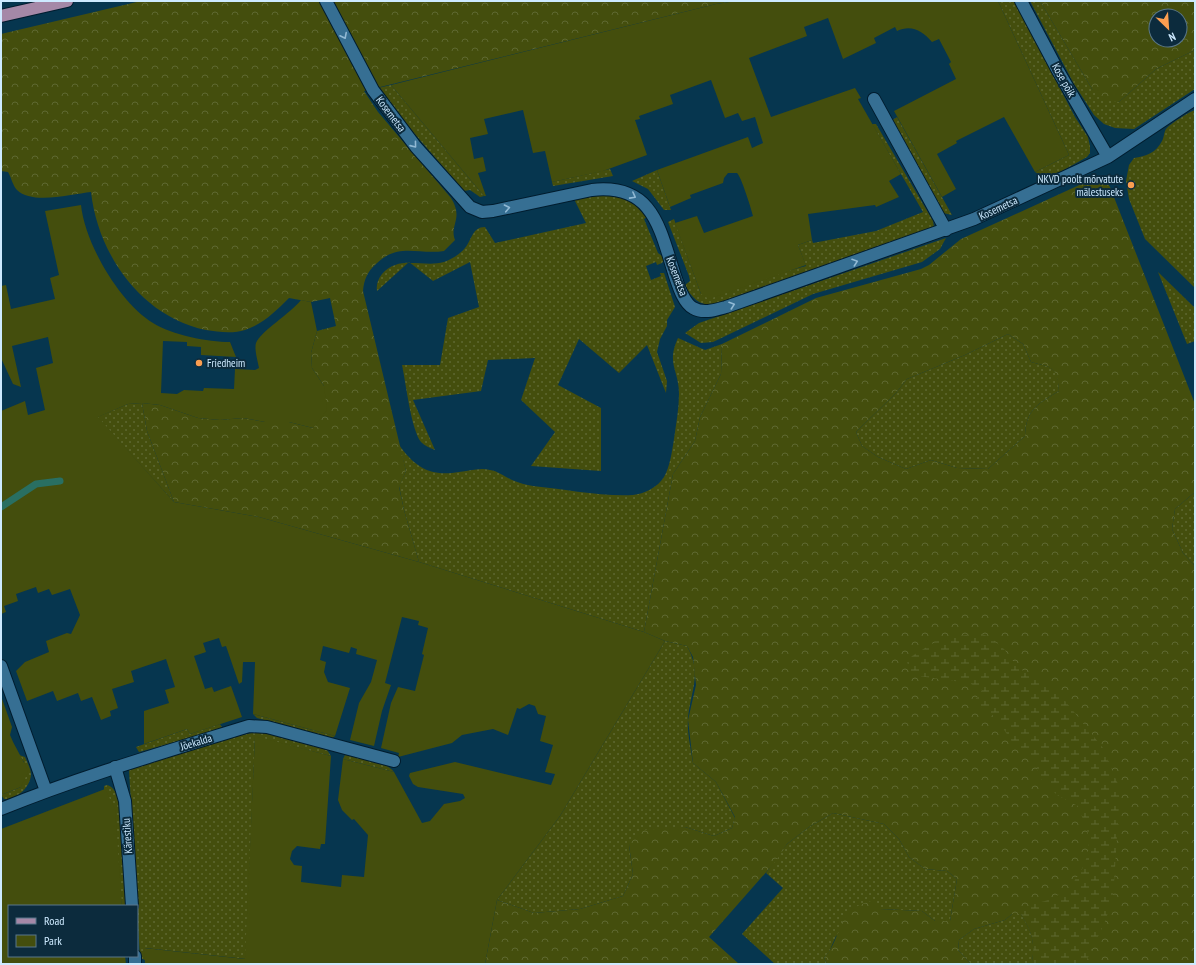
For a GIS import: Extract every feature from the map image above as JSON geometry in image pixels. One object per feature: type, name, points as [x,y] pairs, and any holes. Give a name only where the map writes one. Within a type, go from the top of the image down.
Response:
[{"type":"main road","points":[[1,16],[67,1]]},
{"type":"street","name":"Kosemetsa","points":[[326,1],[372,90],[416,148],[470,207],[475,211],[493,211],[607,188],[617,189],[628,193],[640,200],[654,218],[679,286],[690,306],[694,309],[704,311],[726,307],[974,219],[1108,157],[1195,99]]},
{"type":"street","name":"Kose põik","points":[[1021,1],[1057,69],[1108,157]]},
{"type":"street","points":[[874,100],[946,230]]},
{"type":"street","points":[[1,666],[46,791]]},
{"type":"street","name":"Jõekalda","points":[[1,809],[46,791],[115,767],[248,726],[259,725],[394,761]]},
{"type":"street","name":"Kärestiku","points":[[115,767],[125,801],[132,905]]},
{"type":"green space","points":[[141,1],[736,1],[716,4],[364,91],[378,112],[451,198],[455,205],[456,211],[454,230],[455,240],[444,251],[400,251],[392,253],[384,257],[370,270],[364,283],[363,291],[406,471],[399,487],[419,562],[259,517],[174,502],[147,431],[142,403],[160,405],[198,418],[220,420],[243,418],[265,422],[289,422],[313,428],[324,386],[312,368],[311,353],[317,331],[336,326],[330,298],[311,302],[289,298],[263,321],[245,330],[236,332],[211,331],[183,323],[162,312],[143,297],[127,280],[114,260],[103,238],[95,215],[91,192],[42,198],[32,197],[17,190],[8,172],[1,171],[1,34]]},
{"type":"green space","points":[[736,1],[998,1],[1069,155],[1035,172],[1004,117],[956,141],[957,143],[937,154],[956,189],[942,197],[894,111],[956,79],[949,64],[951,62],[939,39],[932,42],[921,32],[907,28],[897,31],[895,27],[874,38],[876,43],[843,59],[828,18],[804,27],[807,36],[749,58],[771,117],[855,88],[861,98],[858,99],[901,174],[889,181],[899,197],[876,207],[875,205],[808,214],[812,240],[798,245],[806,265],[709,299],[701,294],[675,223],[697,216],[704,233],[753,216],[739,175],[737,173],[728,173],[724,178],[723,183],[690,195],[691,198],[670,207],[657,170],[748,137],[752,148],[763,143],[755,117],[742,121],[738,113],[725,118],[711,80],[670,95],[673,104],[639,116],[640,119],[635,120],[647,155],[603,171],[552,182],[545,151],[533,153],[523,110],[484,119],[488,134],[470,138],[474,159],[483,157],[486,171],[478,173],[486,196],[484,196],[391,85],[716,4]]},
{"type":"green space","points":[[998,1],[1014,1],[1075,117],[1088,137],[1090,153],[1087,157],[1062,171],[1050,175],[1040,175],[1035,172],[1069,155]]},
{"type":"green space","points":[[1030,1],[1040,1],[1092,89],[1119,102],[1156,69],[1195,50],[1195,89],[1134,129],[1115,128],[1104,124],[1094,115],[1074,84]]},
{"type":"green space","points":[[1040,1],[1195,1],[1195,50],[1156,69],[1119,102],[1102,100],[1092,89]]},
{"type":"green space","points":[[391,85],[484,196],[480,197],[470,190],[464,191],[394,110],[378,88]]},
{"type":"green space","points":[[1195,110],[1195,288],[1145,239],[1129,199],[1126,181],[1129,165],[1134,158],[1147,155],[1154,151],[1163,140],[1165,130],[1168,127],[1180,118]]},
{"type":"green space","points":[[897,117],[952,215],[943,213],[891,121]]},
{"type":"green space","points":[[872,124],[876,124],[933,221],[934,227],[716,305],[701,303],[694,298],[685,285],[690,281],[689,276],[668,222],[674,219],[701,294],[806,266],[798,245],[812,240],[813,243],[876,231],[923,212]]},
{"type":"green space","points":[[610,169],[613,176],[553,186],[552,182]]},
{"type":"green space","points":[[657,170],[671,210],[664,210],[648,189],[632,181]]},
{"type":"green space","points":[[1099,176],[1104,177],[1110,187],[1195,404],[1195,492],[1175,509],[1172,529],[1183,553],[1195,566],[1195,964],[1032,964],[1033,943],[1031,933],[1021,914],[1012,914],[1005,920],[974,929],[959,940],[958,950],[971,964],[827,964],[824,958],[835,941],[845,917],[859,905],[871,901],[880,909],[922,911],[935,921],[950,921],[957,879],[947,871],[925,869],[909,857],[899,839],[884,824],[833,813],[809,827],[787,844],[776,861],[709,937],[739,964],[485,964],[497,900],[534,913],[580,909],[623,896],[633,874],[629,845],[641,830],[685,827],[714,836],[732,828],[735,817],[716,782],[693,763],[688,720],[696,685],[693,657],[687,646],[665,641],[644,632],[673,474],[695,441],[700,417],[721,374],[722,344],[816,298],[921,269],[929,265],[961,239]],"holes":[[[1008,334],[1023,344],[1031,362],[1049,367],[1055,372],[1059,391],[1034,408],[1028,419],[1025,436],[988,469],[957,468],[931,460],[906,469],[878,457],[862,446],[856,432],[896,393],[907,379],[965,355]]]},
{"type":"green space","points":[[591,194],[608,195],[629,201],[641,210],[647,217],[644,219],[658,253],[664,260],[662,263],[657,265],[656,262],[646,266],[651,280],[661,276],[660,273],[664,273],[675,307],[667,320],[667,326],[660,339],[657,352],[667,381],[666,393],[647,345],[619,373],[579,339],[558,385],[601,408],[601,471],[531,466],[555,432],[521,400],[535,358],[488,360],[481,391],[413,400],[435,450],[424,445],[417,436],[414,427],[402,365],[440,365],[448,318],[479,307],[470,262],[433,281],[410,263],[428,264],[444,262],[463,250],[477,229],[485,227],[495,243],[586,223],[574,199]]},
{"type":"green space","points":[[81,205],[89,237],[106,271],[128,302],[141,314],[153,323],[170,331],[211,341],[230,342],[236,357],[201,355],[201,347],[187,346],[187,342],[163,341],[161,393],[177,394],[184,390],[203,391],[204,388],[234,389],[235,369],[255,370],[259,368],[255,349],[259,338],[301,300],[311,302],[317,331],[311,353],[312,368],[324,386],[327,410],[313,428],[289,422],[265,422],[243,418],[220,420],[198,418],[160,405],[142,403],[128,404],[98,417],[174,502],[259,517],[419,562],[644,632],[665,641],[560,816],[497,900],[485,964],[145,964],[144,948],[245,959],[255,736],[331,756],[325,844],[321,844],[320,849],[297,846],[292,851],[290,859],[294,865],[302,866],[301,882],[341,887],[342,875],[364,877],[368,835],[354,819],[352,820],[342,810],[338,800],[343,759],[394,772],[422,823],[430,821],[444,804],[460,801],[465,798],[463,794],[418,787],[413,784],[409,776],[410,773],[455,762],[551,785],[555,774],[545,772],[553,745],[540,741],[546,716],[538,714],[535,706],[529,704],[520,709],[517,708],[508,735],[493,729],[462,735],[452,743],[398,757],[399,753],[381,748],[391,703],[398,687],[415,691],[424,655],[422,654],[428,628],[418,625],[419,621],[402,617],[385,683],[391,685],[382,711],[374,746],[350,740],[359,703],[371,682],[377,660],[356,654],[357,649],[351,647],[349,653],[323,646],[320,660],[326,662],[324,672],[328,682],[350,688],[335,736],[253,714],[255,662],[243,662],[242,682],[239,684],[226,646],[222,647],[219,638],[203,643],[206,652],[194,656],[205,689],[212,687],[214,692],[231,686],[242,717],[190,734],[187,729],[144,744],[144,711],[169,703],[165,690],[175,687],[166,659],[131,671],[134,682],[112,689],[118,708],[110,711],[111,716],[101,720],[92,697],[81,701],[78,693],[57,701],[53,691],[27,701],[16,671],[25,662],[49,652],[46,641],[67,633],[71,634],[80,615],[70,589],[52,595],[49,589],[38,593],[36,587],[16,594],[18,601],[4,606],[6,612],[1,614],[1,411],[25,401],[28,415],[45,410],[36,368],[53,363],[48,337],[12,346],[21,387],[13,384],[1,358],[1,286],[6,285],[11,309],[55,299],[50,278],[59,275],[45,211]]},
{"type":"green space","points":[[946,238],[940,249],[922,262],[813,294],[713,342],[701,343],[685,333],[699,323]]},
{"type":"green space","points":[[408,263],[377,291],[379,278],[382,274],[389,268],[396,265]]},
{"type":"green space","points":[[1158,272],[1195,308],[1195,341],[1187,344]]},
{"type":"green space","points":[[1008,334],[1023,344],[1031,362],[1049,367],[1056,372],[1059,391],[1034,408],[1028,419],[1025,436],[988,469],[957,468],[931,460],[906,469],[878,457],[862,446],[856,432],[896,393],[907,379],[965,355]]},
{"type":"green space","points":[[678,338],[705,350],[722,344],[721,374],[700,417],[695,441],[673,474],[644,632],[419,562],[404,510],[399,486],[406,471],[399,445],[417,465],[424,469],[440,473],[486,469],[517,482],[533,486],[609,495],[633,495],[646,492],[661,481],[668,469],[679,400],[677,379],[673,361],[673,354]]},
{"type":"green space","points":[[142,403],[147,431],[174,502],[97,417],[128,404]]},
{"type":"green space","points":[[1195,492],[1195,566],[1183,553],[1172,529],[1175,509]]},
{"type":"green space","points":[[979,633],[990,637],[1004,649],[1019,669],[1034,675],[1062,697],[1103,748],[1120,789],[1113,899],[1104,924],[1085,964],[1032,964],[1033,943],[1031,933],[1021,914],[1029,907],[1053,898],[1061,893],[1074,882],[1079,875],[1086,859],[1089,837],[1078,806],[1057,795],[1038,776],[1036,762],[1020,751],[996,718],[984,709],[977,706],[975,700],[982,690],[969,683],[918,676],[910,670],[907,662],[912,656],[940,639]]},
{"type":"green space","points":[[665,641],[687,646],[692,656],[695,674],[688,724],[693,763],[716,782],[735,818],[732,828],[714,836],[685,827],[629,845],[633,874],[623,896],[580,909],[534,913],[497,900],[560,816]]},
{"type":"green space","points":[[1,696],[12,727],[10,735],[28,772],[21,787],[1,795]]},
{"type":"green space","points":[[253,714],[335,736],[332,738],[327,737],[257,718]]},
{"type":"green space","points":[[220,724],[223,729],[139,752],[136,747],[187,729],[190,734]]},
{"type":"green space","points":[[260,731],[327,750],[331,756],[255,737],[246,959],[145,948],[145,960],[140,958],[129,770],[229,738]]},
{"type":"green space","points":[[19,755],[25,757],[30,770],[30,780],[25,789],[18,795],[13,798],[4,799],[1,795],[21,787],[24,762]]},
{"type":"green space","points":[[345,755],[378,762],[390,768],[394,772],[343,759]]},
{"type":"green space","points":[[104,786],[110,786],[114,790],[120,805],[126,905],[122,905]]},
{"type":"green space","points":[[105,789],[115,809],[122,905],[8,905],[8,957],[125,957],[126,964],[1,964],[1,829]]},
{"type":"green space","points":[[833,813],[884,824],[899,839],[909,857],[925,869],[947,871],[957,879],[950,921],[935,921],[922,911],[880,909],[836,936],[829,952],[824,958],[827,964],[775,964],[742,934],[783,888],[766,873],[787,844],[809,827]]},
{"type":"green space","points":[[1012,914],[1021,914],[1031,933],[1033,943],[1032,964],[971,964],[958,950],[959,940],[974,929],[1005,920]]},
{"type":"waterway","points":[[1,507],[36,484],[60,481]]},
{"type":"place","name":"NKVD poolt mõrvatute mälestuseks","points":[[1131,185]]},
{"type":"place","name":"Friedheim","points":[[199,363]]}]
